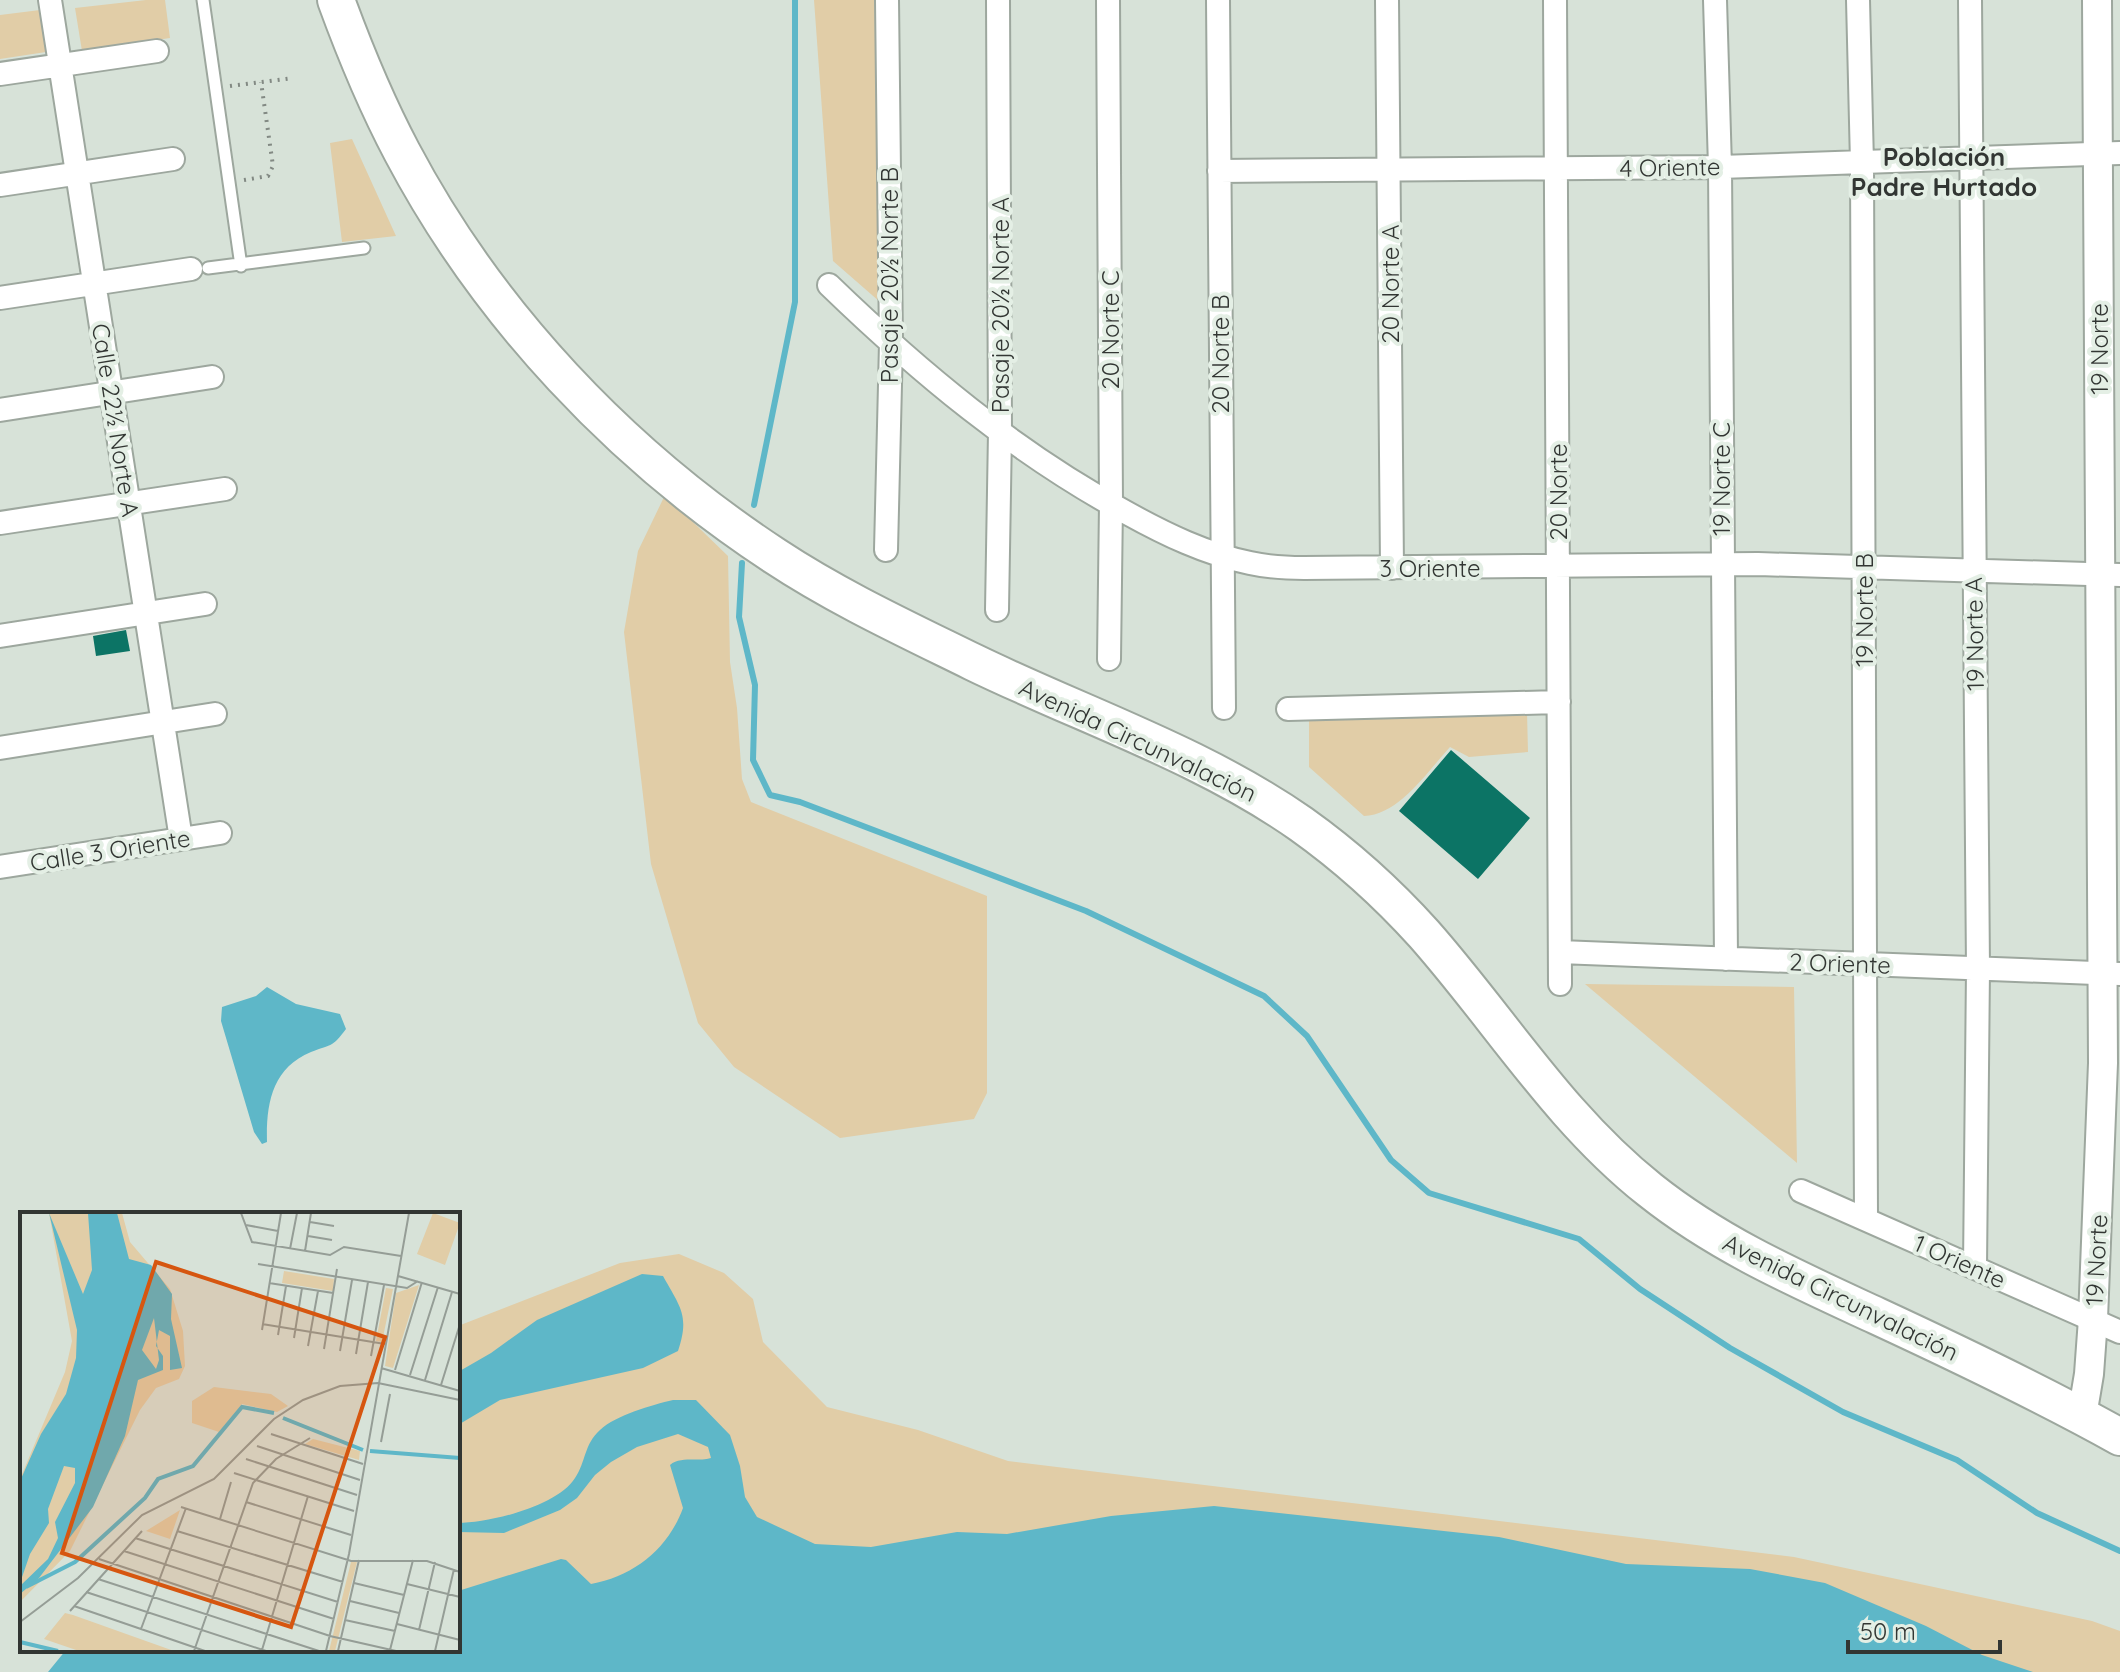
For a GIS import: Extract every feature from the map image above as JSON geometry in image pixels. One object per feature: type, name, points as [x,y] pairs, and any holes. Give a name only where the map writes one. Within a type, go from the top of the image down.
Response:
[{"type":"main road","name":"Avenida Circunvalación","points":[[336,0],[366,75],[403,153],[458,244],[505,309],[560,374],[665,474],[761,547],[856,603],[970,660],[1189,760],[1278,808],[1331,846],[1398,906],[1428,939],[1552,1095],[1600,1146],[1649,1190],[1702,1228],[1758,1260],[1994,1371],[2120,1437]]},
{"type":"street","name":"Calle 22½ Norte A","points":[[50,0],[181,839]]},
{"type":"street","name":"Pasaje 20½ Norte B","points":[[886,550],[891,343],[887,0]]},
{"type":"street","name":"Pasaje 20½ Norte A","points":[[997,610],[1000,432],[998,0]]},
{"type":"street","name":"20 Norte C","points":[[1108,0],[1109,659]]},
{"type":"street","name":"20 Norte B","points":[[1218,0],[1224,708]]},
{"type":"street","name":"20 Norte A","points":[[1387,0],[1392,568]]},
{"type":"street","name":"20 Norte","points":[[1555,0],[1560,984]]},
{"type":"street","name":"19 Norte C","points":[[1715,0],[1720,167],[1726,959]]},
{"type":"street","name":"19 Norte B","points":[[1858,0],[1862,163],[1866,1219]]},
{"type":"street","name":"19 Norte A","points":[[1970,0],[1978,969],[1975,1267]]},
{"type":"street","name":"19 Norte","points":[[2082,1416],[2093,1319],[2103,1078],[2112,974],[2109,153],[2097,0]]},
{"type":"street","points":[[0,74],[157,51]]},
{"type":"street","name":"4 Oriente","points":[[1219,171],[1720,167],[2109,153]]},
{"type":"street","points":[[0,185],[173,159]]},
{"type":"street","points":[[0,298],[200,269]]},
{"type":"street","name":"3 Oriente","points":[[829,285],[891,343],[1000,432],[1111,504],[1151,526],[1221,556],[1276,567],[1722,565],[2110,575]]},
{"type":"street","points":[[0,410],[212,377]]},
{"type":"street","points":[[0,523],[225,489]]},
{"type":"street","points":[[0,636],[205,604]]},
{"type":"street","points":[[1288,709],[1559,702]]},
{"type":"street","points":[[0,748],[215,714]]},
{"type":"street","name":"Calle 3 Oriente","points":[[0,867],[220,833]]},
{"type":"street","name":"2 Oriente","points":[[1560,952],[2112,974]]},
{"type":"street","name":"1 Oriente","points":[[1801,1191],[2120,1332]]},
{"type":"lane","points":[[203,0],[241,266]]},
{"type":"lane","points":[[200,269],[364,248]]},
{"type":"path","points":[[216,88],[293,78]]},
{"type":"path","points":[[229,183],[268,176],[273,166],[261,82]]},
{"type":"shaded area","points":[[165,0],[170,38],[82,51],[75,8]]},
{"type":"shaded area","points":[[814,0],[875,0],[880,302],[833,261]]},
{"type":"shaded area","points":[[40,10],[46,52],[0,59],[0,15]]},
{"type":"shaded area","points":[[352,139],[396,236],[342,242],[330,143]]},
{"type":"shaded area","points":[[665,495],[728,556],[730,662],[742,779],[751,802],[987,896],[987,1093],[974,1119],[840,1138],[734,1067],[698,1023],[651,864],[624,632],[638,551]]},
{"type":"shaded area","points":[[1527,712],[1528,752],[1469,757],[1450,747],[1412,790],[1377,814],[1364,816],[1309,767],[1309,719]]},
{"type":"shaded area","points":[[1585,984],[1794,987],[1797,1163]]},
{"type":"shaded area","points":[[679,1254],[724,1273],[753,1299],[763,1342],[827,1407],[918,1430],[1008,1461],[1794,1557],[2092,1621],[2120,1631],[2120,1672],[61,1672],[460,1652],[460,1325],[620,1263]]},
{"type":"water","points":[[267,987],[296,1004],[340,1014],[346,1029],[331,1045],[298,1059],[280,1077],[270,1101],[267,1142],[262,1144],[254,1132],[221,1021],[222,1007],[256,996]]},
{"type":"water","points":[[642,1274],[663,1276],[678,1304],[683,1328],[678,1351],[643,1368],[500,1400],[460,1424],[460,1371],[537,1320]]},
{"type":"water","points":[[673,1400],[696,1400],[730,1435],[740,1466],[745,1497],[757,1517],[815,1544],[871,1547],[957,1532],[1007,1534],[1111,1516],[1214,1506],[1499,1537],[1626,1564],[1750,1569],[1825,1583],[1926,1626],[1982,1655],[2033,1672],[48,1672],[64,1652],[460,1652],[460,1590],[561,1559],[566,1560],[591,1584],[621,1575],[659,1548],[677,1523],[683,1508],[670,1465],[679,1461],[711,1458],[708,1447],[678,1434],[637,1447],[611,1462],[595,1475],[577,1498],[560,1510],[504,1533],[460,1532],[460,1523],[504,1516],[554,1497],[575,1478],[591,1441],[600,1430],[625,1415]]},
{"type":"building","points":[[126,630],[130,651],[96,656],[93,636]]},
{"type":"building","points":[[1451,750],[1530,818],[1478,879],[1399,811]]},
{"type":"waterway","points":[[754,505],[795,302],[795,0]]},
{"type":"waterway","points":[[742,563],[739,617],[755,685],[753,760],[770,795],[800,802],[1086,911],[1264,996],[1307,1036],[1391,1160],[1429,1193],[1579,1239],[1640,1289],[1730,1348],[1843,1412],[1957,1460],[2037,1513],[2120,1551]]},
{"type":"district","name":"Población Padre Hurtado","points":[[1944,171]]}]
